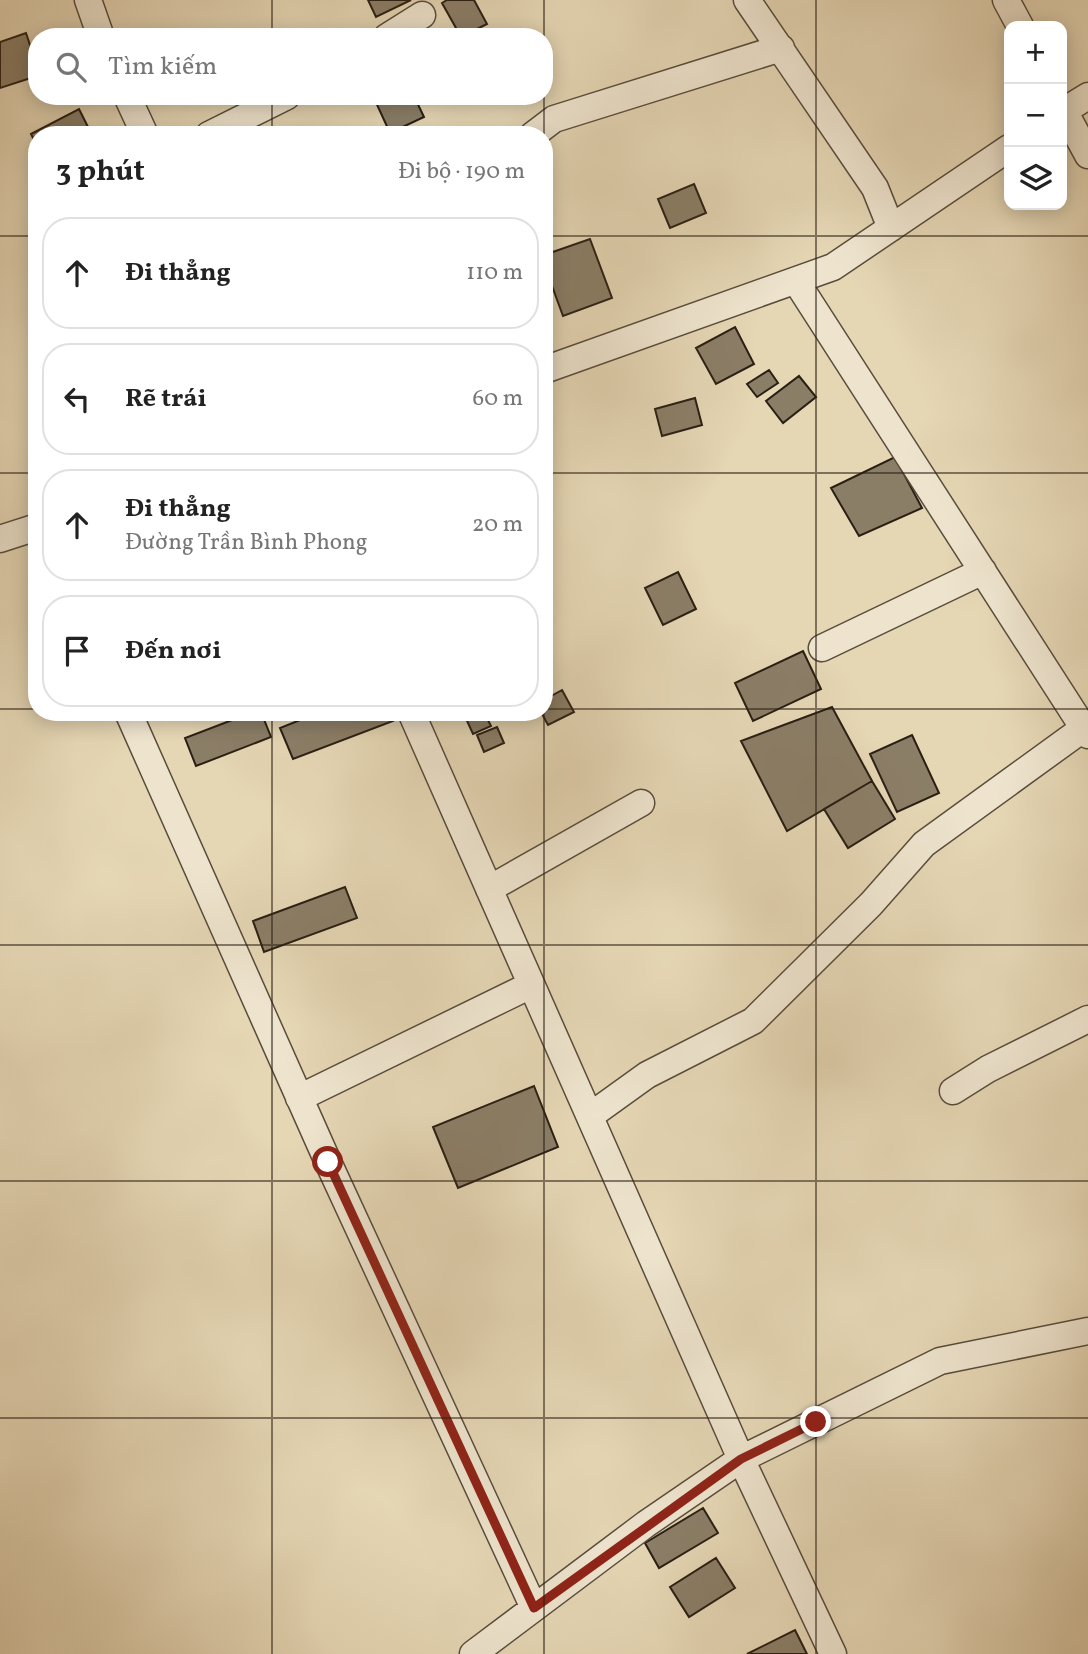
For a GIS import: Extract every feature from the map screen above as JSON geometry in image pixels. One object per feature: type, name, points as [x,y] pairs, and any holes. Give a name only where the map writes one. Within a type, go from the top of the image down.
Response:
[{"type":"street","points":[[88,0],[98,28]]},
{"type":"street","points":[[747,0],[875,188],[891,228]]},
{"type":"street","points":[[1006,0],[1017,21]]},
{"type":"street","points":[[401,28],[422,15]]},
{"type":"street","points":[[546,126],[554,120],[781,48]]},
{"type":"street","points":[[1067,107],[1088,96]]},
{"type":"street","points":[[131,105],[141,126]]},
{"type":"street","points":[[227,126],[269,105]]},
{"type":"street","points":[[1067,119],[1088,155]]},
{"type":"street","points":[[553,367],[833,267],[1004,151]]},
{"type":"street","points":[[590,1116],[647,1075],[752,1021],[871,904],[924,844],[1086,732],[796,281]]},
{"type":"street","points":[[0,539],[28,530]]},
{"type":"street","points":[[822,648],[983,572]]},
{"type":"street","points":[[132,721],[299,1098],[534,1608]]},
{"type":"street","points":[[415,721],[741,1459],[833,1654]]},
{"type":"street","points":[[489,889],[641,803]]},
{"type":"street","points":[[299,1098],[531,985]]},
{"type":"street","points":[[953,1091],[988,1069],[1088,1019]]},
{"type":"street","points":[[473,1654],[741,1459],[940,1361],[1088,1331]]},
{"type":"building","points":[[368,0],[411,0],[376,17]]},
{"type":"building","points":[[447,0],[474,0],[487,24],[479,28],[456,28],[442,3]]},
{"type":"building","points":[[26,33],[28,79],[0,88],[0,42]]},
{"type":"building","points":[[377,105],[418,105],[424,117],[405,126],[387,126]]},
{"type":"building","points":[[79,109],[88,126],[46,126]]},
{"type":"building","points":[[694,184],[706,213],[670,228],[658,199]]},
{"type":"building","points":[[590,239],[612,298],[563,316],[553,289],[553,252]]},
{"type":"building","points":[[735,327],[754,364],[716,384],[696,348]]},
{"type":"building","points":[[769,370],[778,383],[757,397],[747,384]]},
{"type":"building","points":[[799,376],[816,397],[783,423],[766,401]]},
{"type":"building","points":[[695,398],[702,425],[662,436],[655,409]]},
{"type":"building","points":[[895,457],[922,508],[859,536],[831,488]]},
{"type":"building","points":[[678,572],[696,609],[663,625],[645,588]]},
{"type":"building","points":[[803,651],[821,689],[753,721],[735,683]]},
{"type":"building","points":[[562,690],[574,712],[548,725],[546,721],[553,721],[553,695]]},
{"type":"building","points":[[832,707],[872,781],[787,831],[741,741]]},
{"type":"building","points":[[229,721],[265,721],[271,737],[196,766],[185,738]]},
{"type":"building","points":[[298,721],[393,721],[293,759],[280,728]]},
{"type":"building","points":[[467,721],[488,721],[491,726],[473,734]]},
{"type":"building","points":[[497,727],[504,743],[484,752],[477,735]]},
{"type":"building","points":[[912,735],[939,793],[897,812],[870,754]]},
{"type":"building","points":[[872,781],[895,819],[848,848],[824,809]]},
{"type":"building","points":[[345,887],[357,918],[264,952],[253,921]]},
{"type":"building","points":[[534,1086],[558,1147],[458,1188],[433,1127]]},
{"type":"building","points":[[703,1508],[718,1533],[659,1568],[645,1543]]},
{"type":"building","points":[[716,1558],[735,1588],[689,1617],[670,1587]]},
{"type":"building","points":[[795,1630],[807,1654],[747,1654]]},
{"type":"route","points":[[328,1162],[534,1608],[646,1524],[741,1459],[816,1422]]}]
